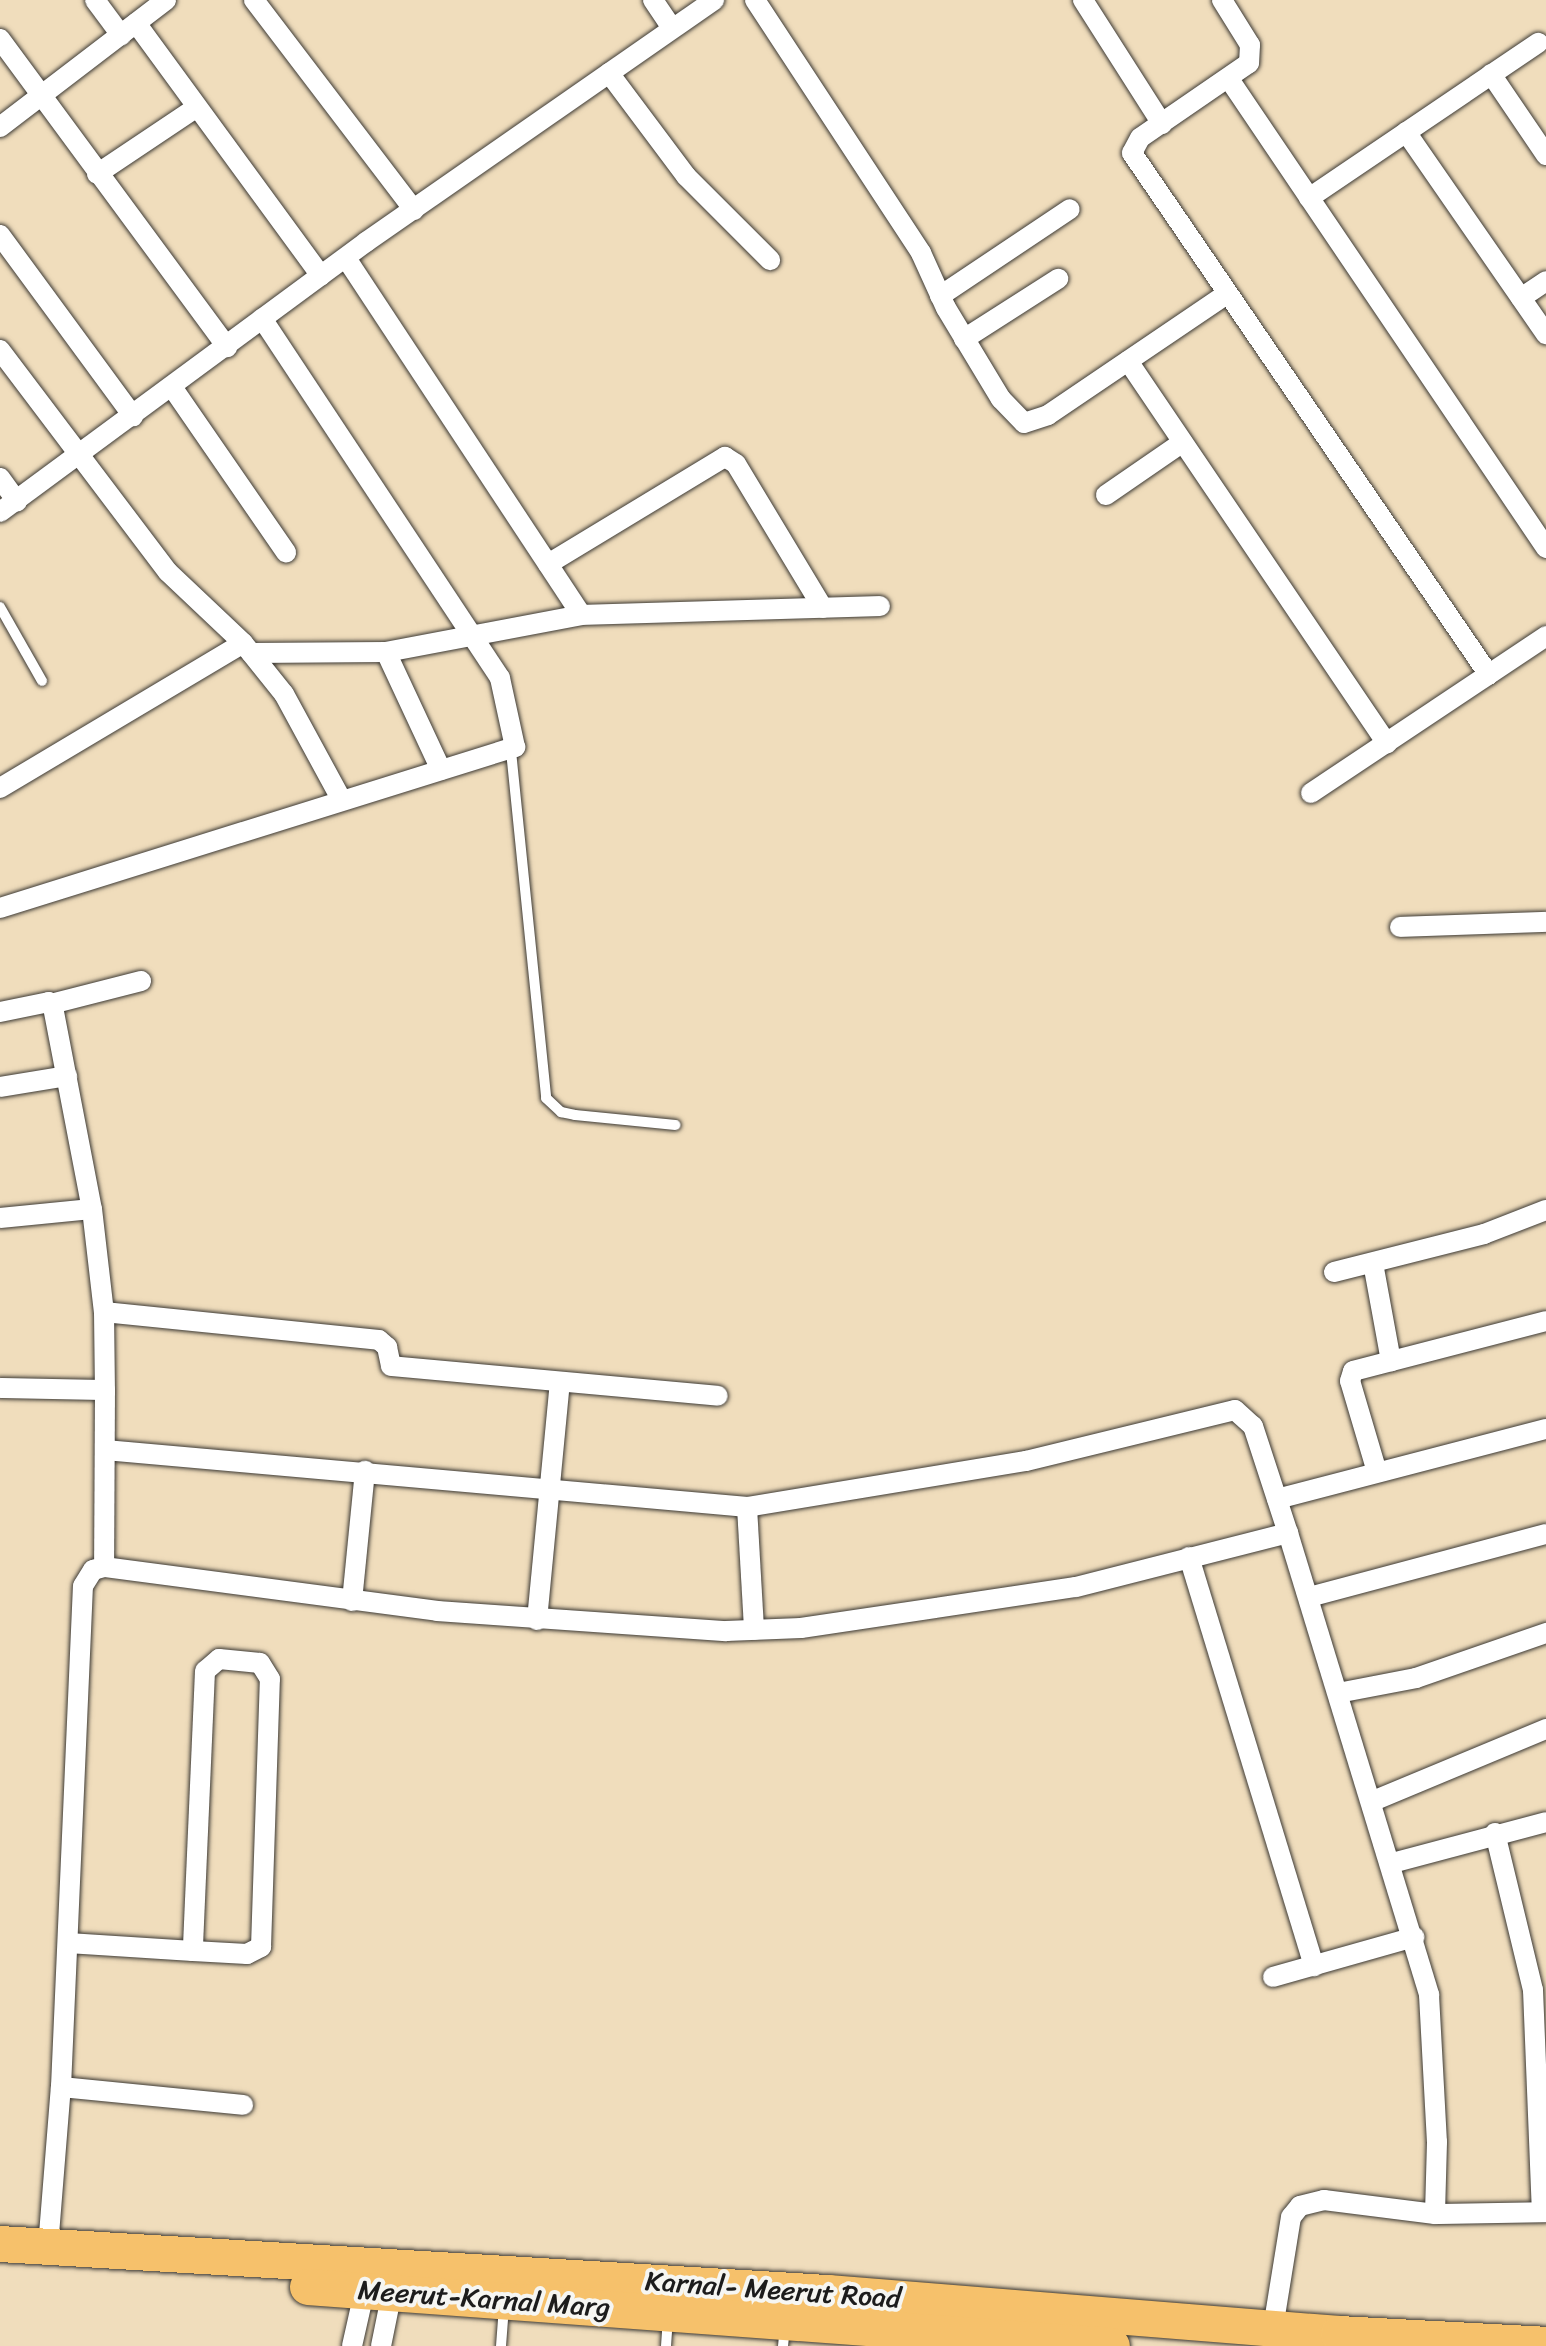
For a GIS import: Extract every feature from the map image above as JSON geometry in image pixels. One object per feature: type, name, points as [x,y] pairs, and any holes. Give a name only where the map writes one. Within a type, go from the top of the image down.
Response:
[{"type":"highway","name":"Karnal- Meerut Road","points":[[0,2244],[381,2279],[828,2293],[1273,2328],[1546,2345]]},
{"type":"highway","name":"Meerut-Karnal Marg","points":[[0,2266],[381,2279],[668,2329],[1112,2346]]},
{"type":"street","points":[[95,0],[128,29],[197,107],[321,276]]},
{"type":"street","points":[[0,127],[41,99],[166,0]]},
{"type":"street","points":[[254,0],[414,210]]},
{"type":"street","points":[[653,0],[672,28]]},
{"type":"street","points":[[0,478],[8,506],[346,258],[714,0]]},
{"type":"street","points":[[755,0],[921,253],[964,339],[1012,414],[1024,423],[1048,415],[1227,294]]},
{"type":"street","points":[[1083,0],[1162,124]]},
{"type":"street","points":[[1222,0],[1252,54],[1249,63],[1132,145],[1132,153],[1489,675]]},
{"type":"street","points":[[0,39],[41,99],[227,347]]},
{"type":"street","points":[[1309,198],[1538,43]]},
{"type":"street","points":[[609,73],[686,176],[770,260]]},
{"type":"street","points":[[1491,74],[1546,155]]},
{"type":"street","points":[[1229,79],[1546,548]]},
{"type":"street","points":[[97,174],[197,107]]},
{"type":"street","points":[[1406,132],[1546,334]]},
{"type":"street","points":[[940,296],[1070,209]]},
{"type":"street","points":[[0,235],[133,416]]},
{"type":"street","points":[[346,258],[581,615]]},
{"type":"street","points":[[964,339],[1058,279]]},
{"type":"street","points":[[1521,298],[1546,281]]},
{"type":"street","points":[[0,908],[341,799],[511,751],[517,743],[500,678],[470,640],[262,319]]},
{"type":"street","points":[[0,350],[168,572],[247,648],[284,694],[341,799]]},
{"type":"street","points":[[1128,361],[1387,744]]},
{"type":"street","points":[[172,387],[286,552]]},
{"type":"street","points":[[1106,495],[1183,442]]},
{"type":"street","points":[[548,564],[725,457],[736,464],[823,608]]},
{"type":"street","points":[[0,788],[247,648],[386,652],[470,640],[581,615],[880,606]]},
{"type":"street","points":[[1311,793],[1546,636]]},
{"type":"street","points":[[386,652],[441,770]]},
{"type":"street","points":[[1400,927],[1546,922]]},
{"type":"street","points":[[0,1012],[51,1004],[141,981]]},
{"type":"street","points":[[51,1004],[92,1209],[104,1312],[104,1567]]},
{"type":"street","points":[[0,1087],[67,1076]]},
{"type":"street","points":[[0,1218],[92,1209]]},
{"type":"street","points":[[1334,1272],[1484,1234],[1546,1210]]},
{"type":"street","points":[[1373,1263],[1391,1361]]},
{"type":"street","points":[[104,1312],[379,1340],[387,1347],[391,1366],[718,1396]]},
{"type":"street","points":[[1377,1472],[1350,1374],[1546,1321]]},
{"type":"street","points":[[537,1620],[560,1383]]},
{"type":"street","points":[[0,1388],[105,1390]]},
{"type":"street","points":[[105,1450],[365,1471],[548,1493],[747,1507],[1026,1461],[1235,1410],[1253,1426],[1414,1937],[1436,2050],[1435,2214]]},
{"type":"street","points":[[1277,1499],[1546,1429]]},
{"type":"street","points":[[352,1601],[365,1471]]},
{"type":"street","points":[[747,1507],[754,1630]]},
{"type":"street","points":[[48,2247],[61,2087],[83,1586],[93,1570],[104,1567],[352,1601],[537,1620],[754,1630],[969,1607],[1076,1587],[1288,1533]]},
{"type":"street","points":[[1309,1597],[1546,1534]]},
{"type":"street","points":[[1189,1557],[1314,1966]]},
{"type":"street","points":[[1338,1693],[1416,1678],[1546,1633]]},
{"type":"street","points":[[68,1943],[193,1951],[247,1954],[261,1947],[270,1679],[260,1663],[219,1659],[205,1671],[193,1951]]},
{"type":"street","points":[[1373,1801],[1546,1729]]},
{"type":"street","points":[[1392,1863],[1495,1833],[1546,1822]]},
{"type":"street","points":[[1273,2328],[1291,2217],[1300,2206],[1324,2200],[1435,2214],[1544,2212],[1533,1990],[1524,1935],[1495,1833]]},
{"type":"street","points":[[1273,1977],[1414,1937]]},
{"type":"street","points":[[61,2087],[243,2105]]},
{"type":"street","points":[[352,2346],[381,2279]]},
{"type":"street","points":[[381,2279],[381,2346]]},
{"type":"lane","points":[[0,607],[42,681]]},
{"type":"lane","points":[[511,751],[546,1098],[561,1112],[575,1115],[676,1125]]},
{"type":"lane","points":[[501,2346],[504,2300]]}]
